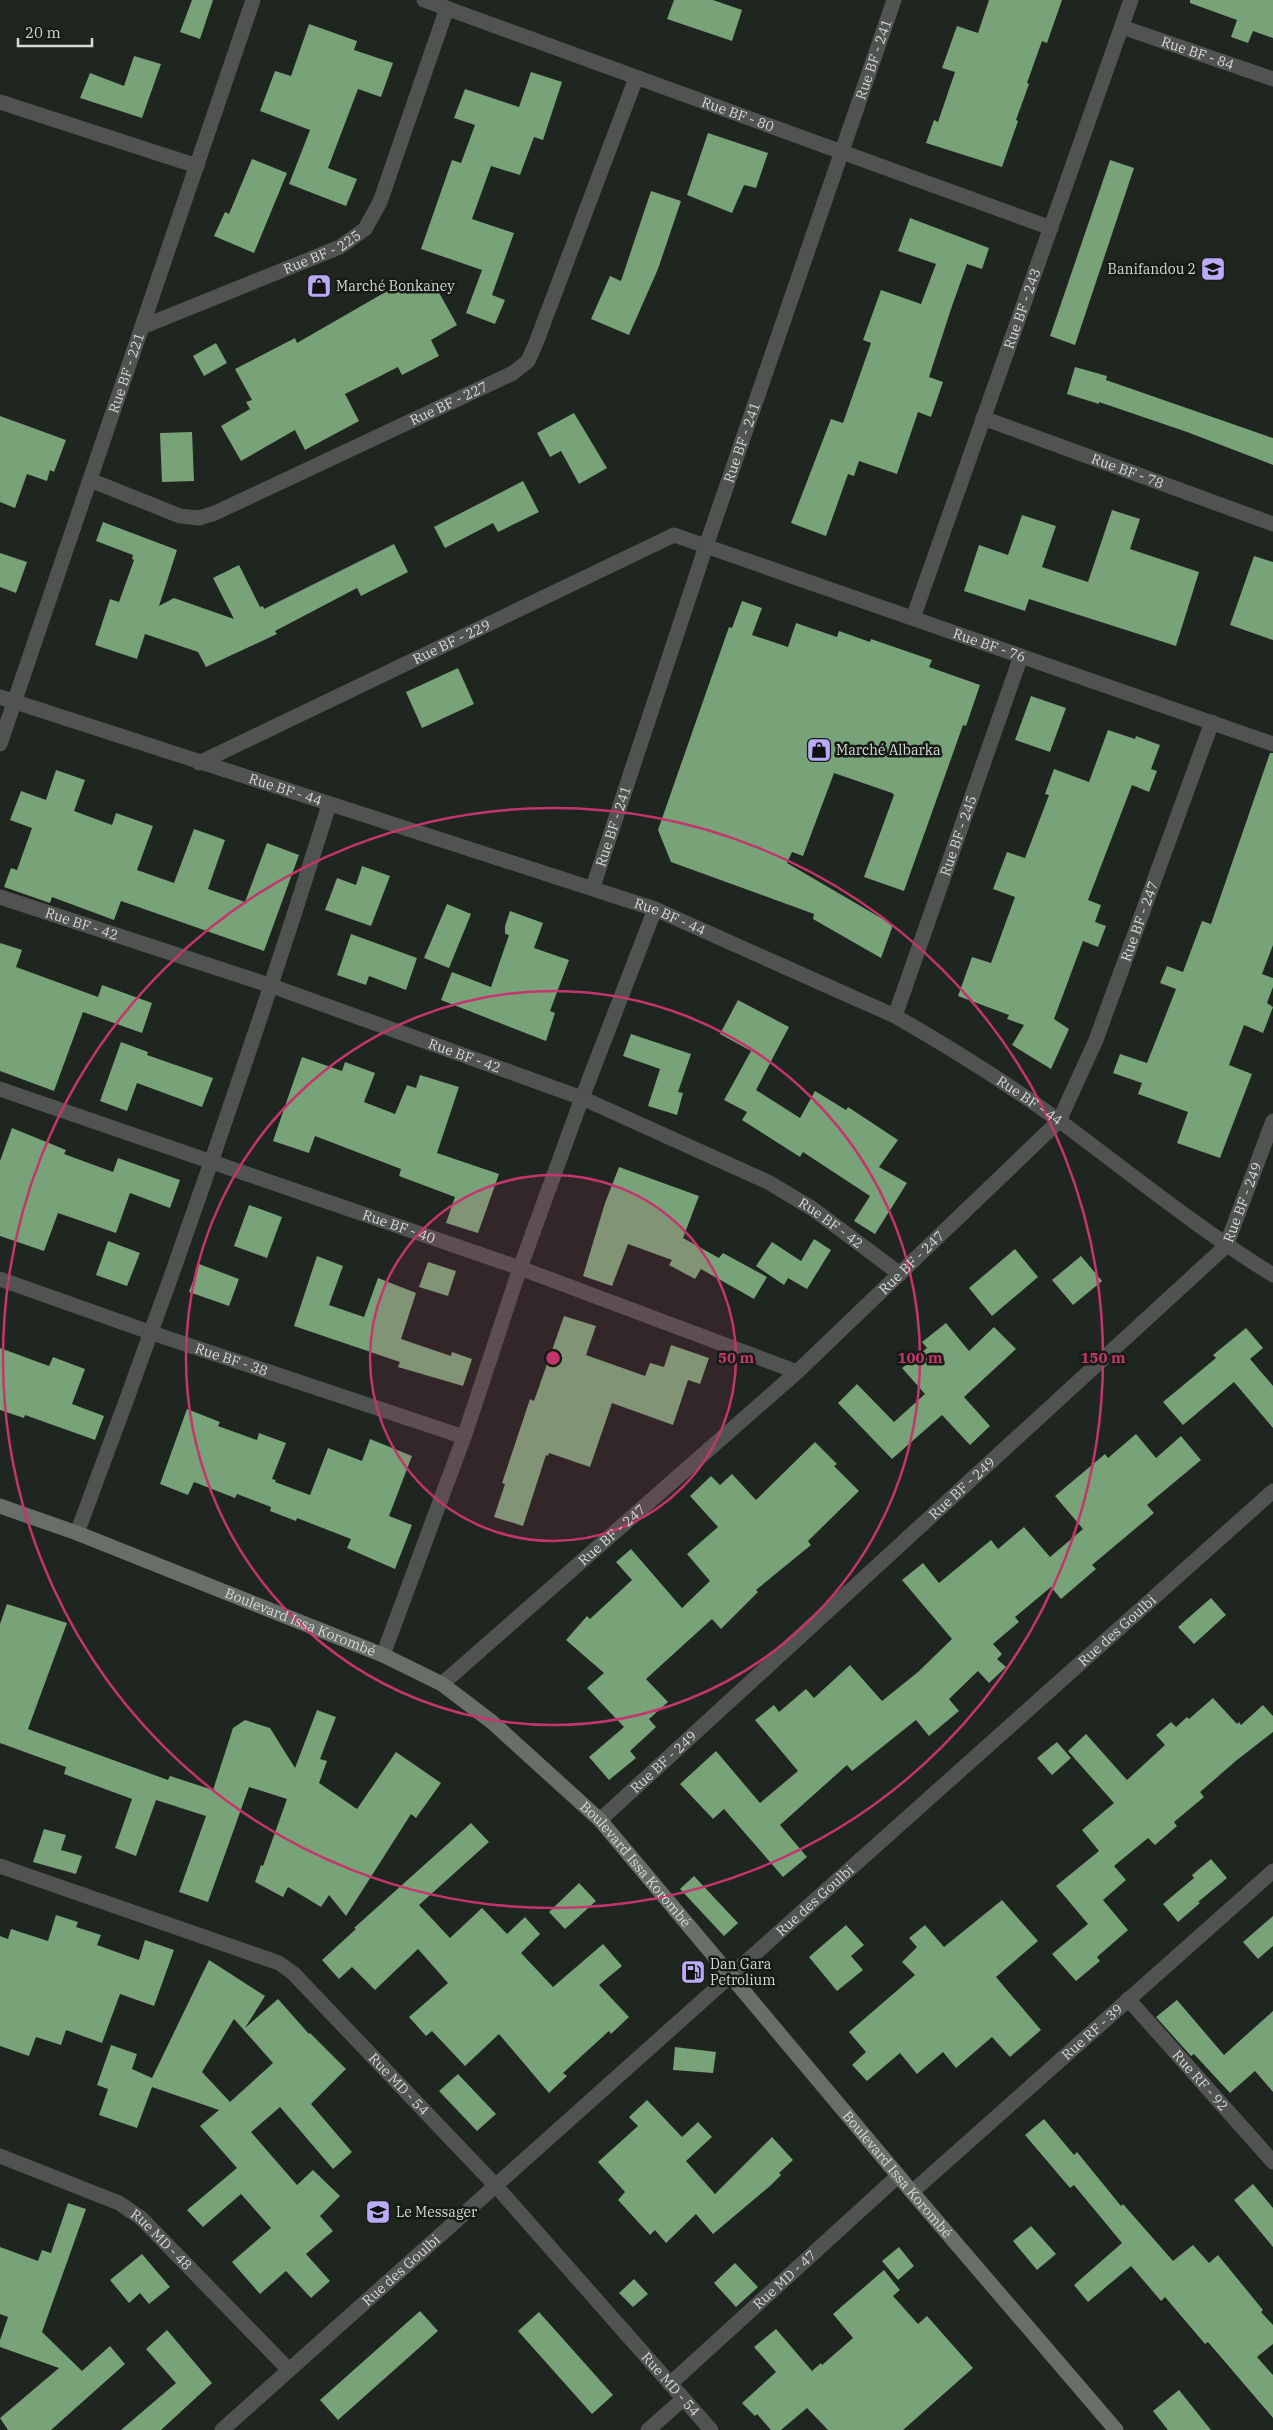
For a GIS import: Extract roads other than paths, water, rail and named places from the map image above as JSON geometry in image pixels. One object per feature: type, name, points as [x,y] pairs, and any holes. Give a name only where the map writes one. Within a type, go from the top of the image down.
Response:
[{"type":"street","name":"Rue BF - 221","points":[[0,744],[7,699],[90,480],[253,0]]},
{"type":"street","name":"Rue BF - 80","points":[[424,0],[1051,228]]},
{"type":"street","name":"Rue BF - 241","points":[[593,887],[706,546],[894,0]]},
{"type":"street","name":"Rue BF - 243","points":[[913,618],[1131,0]]},
{"type":"street","name":"Rue BF - 225","points":[[142,327],[340,247],[365,229],[380,202],[447,8]]},
{"type":"street","name":"Rue BF - 84","points":[[1122,27],[1273,79]]},
{"type":"street","name":"Rue BF - 227","points":[[90,480],[180,516],[199,518],[215,513],[513,373],[528,361],[536,344],[636,78]]},
{"type":"street","points":[[0,102],[197,166]]},
{"type":"street","name":"Rue BF - 78","points":[[983,418],[1273,524]]},
{"type":"street","name":"Rue BF - 229","points":[[199,763],[674,535],[706,546]]},
{"type":"street","name":"Rue BF - 76","points":[[706,546],[1273,744]]},
{"type":"street","name":"Rue BF - 245","points":[[895,1016],[1021,656]]},
{"type":"street","name":"Rue BF - 44","points":[[7,699],[329,805],[593,887],[655,909],[895,1016],[931,1036],[1059,1121],[1226,1246],[1273,1275]]},
{"type":"street","name":"Rue BF - 247","points":[[442,1684],[797,1372],[1059,1121],[1096,1040],[1212,722]]},
{"type":"street","points":[[77,1533],[152,1333],[212,1160],[272,986],[329,805]]},
{"type":"street","name":"Rue BF - 42","points":[[0,896],[272,986],[582,1098],[768,1182],[813,1209],[900,1274]]},
{"type":"street","points":[[383,1654],[464,1437],[520,1268],[582,1098],[655,909]]},
{"type":"street","name":"Rue BF - 40","points":[[0,1089],[212,1160],[520,1268],[797,1372]]},
{"type":"street","name":"Rue BF - 249","points":[[600,1820],[1226,1246],[1273,1121]]},
{"type":"street","name":"Rue BF - 38","points":[[0,1279],[152,1333],[464,1437]]},
{"type":"street","name":"Rue des Goulbi","points":[[222,2430],[1273,1491]]},
{"type":"street","name":"Boulevard Issa Korombé","points":[[0,1506],[77,1533],[383,1654],[442,1684],[492,1722],[600,1820],[898,2176],[1116,2430]]},
{"type":"street","name":"Rue MD - 54","points":[[0,1866],[279,1964],[307,1984],[496,2186],[711,2430]]},
{"type":"street","name":"Rue RF - 39","points":[[912,2192],[1273,1871]]},
{"type":"street","name":"Rue RF - 92","points":[[1128,1999],[1273,2162]]},
{"type":"street","name":"Rue MD - 48","points":[[0,2156],[119,2203],[141,2218],[289,2370]]},
{"type":"street","name":"Rue MD - 47","points":[[670,2384],[898,2176]]},
{"type":"street","points":[[648,2430],[683,2399]]},
{"type":"place","name":"Banifandou 2","points":[[1213,269]]},
{"type":"place","name":"Marché Bonkaney","points":[[319,286]]},
{"type":"place","name":"Marché Albarka","points":[[819,750]]},
{"type":"place","name":"Dan Gara Petrolium","points":[[693,1972]]},
{"type":"place","name":"Le Messager","points":[[378,2212]]}]
